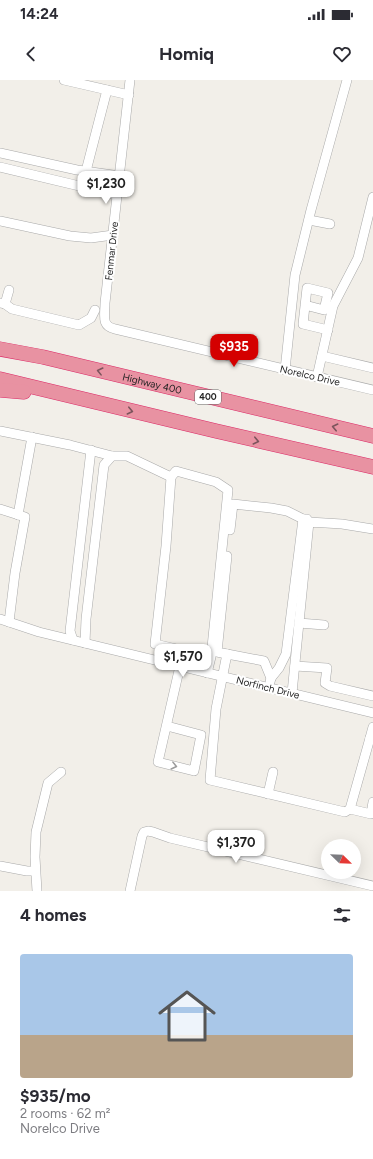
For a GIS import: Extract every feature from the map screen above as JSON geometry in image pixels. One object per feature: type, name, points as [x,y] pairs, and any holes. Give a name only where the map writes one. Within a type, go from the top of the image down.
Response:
[{"type":"highway","points":[[0,342],[43,357]]},
{"type":"highway","name":"Highway 400","points":[[0,348],[373,436]]},
{"type":"highway","points":[[0,379],[216,432],[373,467]]},
{"type":"highway","points":[[0,390],[65,395]]},
{"type":"street","points":[[64,80],[129,95]]},
{"type":"street","name":"Fenmar Drive","points":[[107,326],[105,322],[105,304],[130,80]]},
{"type":"street","points":[[285,370],[295,275],[346,80]]},
{"type":"street","points":[[86,171],[107,90]]},
{"type":"street","points":[[0,153],[36,162],[120,176]]},
{"type":"street","points":[[0,167],[117,195]]},
{"type":"street","points":[[328,310],[333,306],[358,258],[373,197]]},
{"type":"street","points":[[309,220],[330,224]]},
{"type":"street","points":[[0,221],[70,236],[91,238],[113,235]]},
{"type":"street","points":[[317,377],[328,330],[328,293],[307,288],[303,324],[328,330]]},
{"type":"street","points":[[9,290],[3,303],[12,309],[79,325],[91,318],[96,310]]},
{"type":"street","points":[[305,305],[328,310]]},
{"type":"street","name":"Norelco Drive","points":[[107,326],[115,330],[373,390]]},
{"type":"street","points":[[322,356],[373,368]]},
{"type":"street","points":[[0,431],[91,450],[112,456],[127,456],[171,477]]},
{"type":"street","points":[[18,515],[32,438]]},
{"type":"street","points":[[73,640],[70,631],[91,450]]},
{"type":"street","points":[[85,643],[87,606],[104,465],[112,456]]},
{"type":"street","points":[[152,659],[166,546],[171,477],[176,471],[216,482],[228,490],[213,653]]},
{"type":"street","points":[[207,672],[213,653],[233,504],[287,511],[306,521],[342,524],[373,529]]},
{"type":"street","points":[[0,509],[26,517],[4,621]]},
{"type":"street","points":[[292,693],[299,623],[306,521]]},
{"type":"street","points":[[268,687],[271,678],[279,668],[286,654],[306,521]]},
{"type":"street","points":[[74,605],[87,606]]},
{"type":"street","name":"Norfinch Drive","points":[[4,621],[39,632],[373,713]]},
{"type":"street","points":[[299,623],[324,625]]},
{"type":"street","points":[[155,644],[227,654],[264,661],[271,678]]},
{"type":"street","points":[[227,654],[216,709],[210,780],[345,812],[350,810],[371,814],[373,802]]},
{"type":"street","points":[[167,726],[201,735],[194,771],[158,762],[180,666]]},
{"type":"street","points":[[295,666],[327,668],[325,683],[330,686],[373,696]]},
{"type":"street","points":[[350,810],[371,739],[373,727]]},
{"type":"street","points":[[37,891],[35,871],[36,832],[48,783],[61,772]]},
{"type":"street","points":[[268,794],[273,772]]},
{"type":"street","points":[[130,891],[142,836],[144,832],[148,831],[170,838],[373,886]]},
{"type":"street","points":[[0,866],[35,871]]}]
